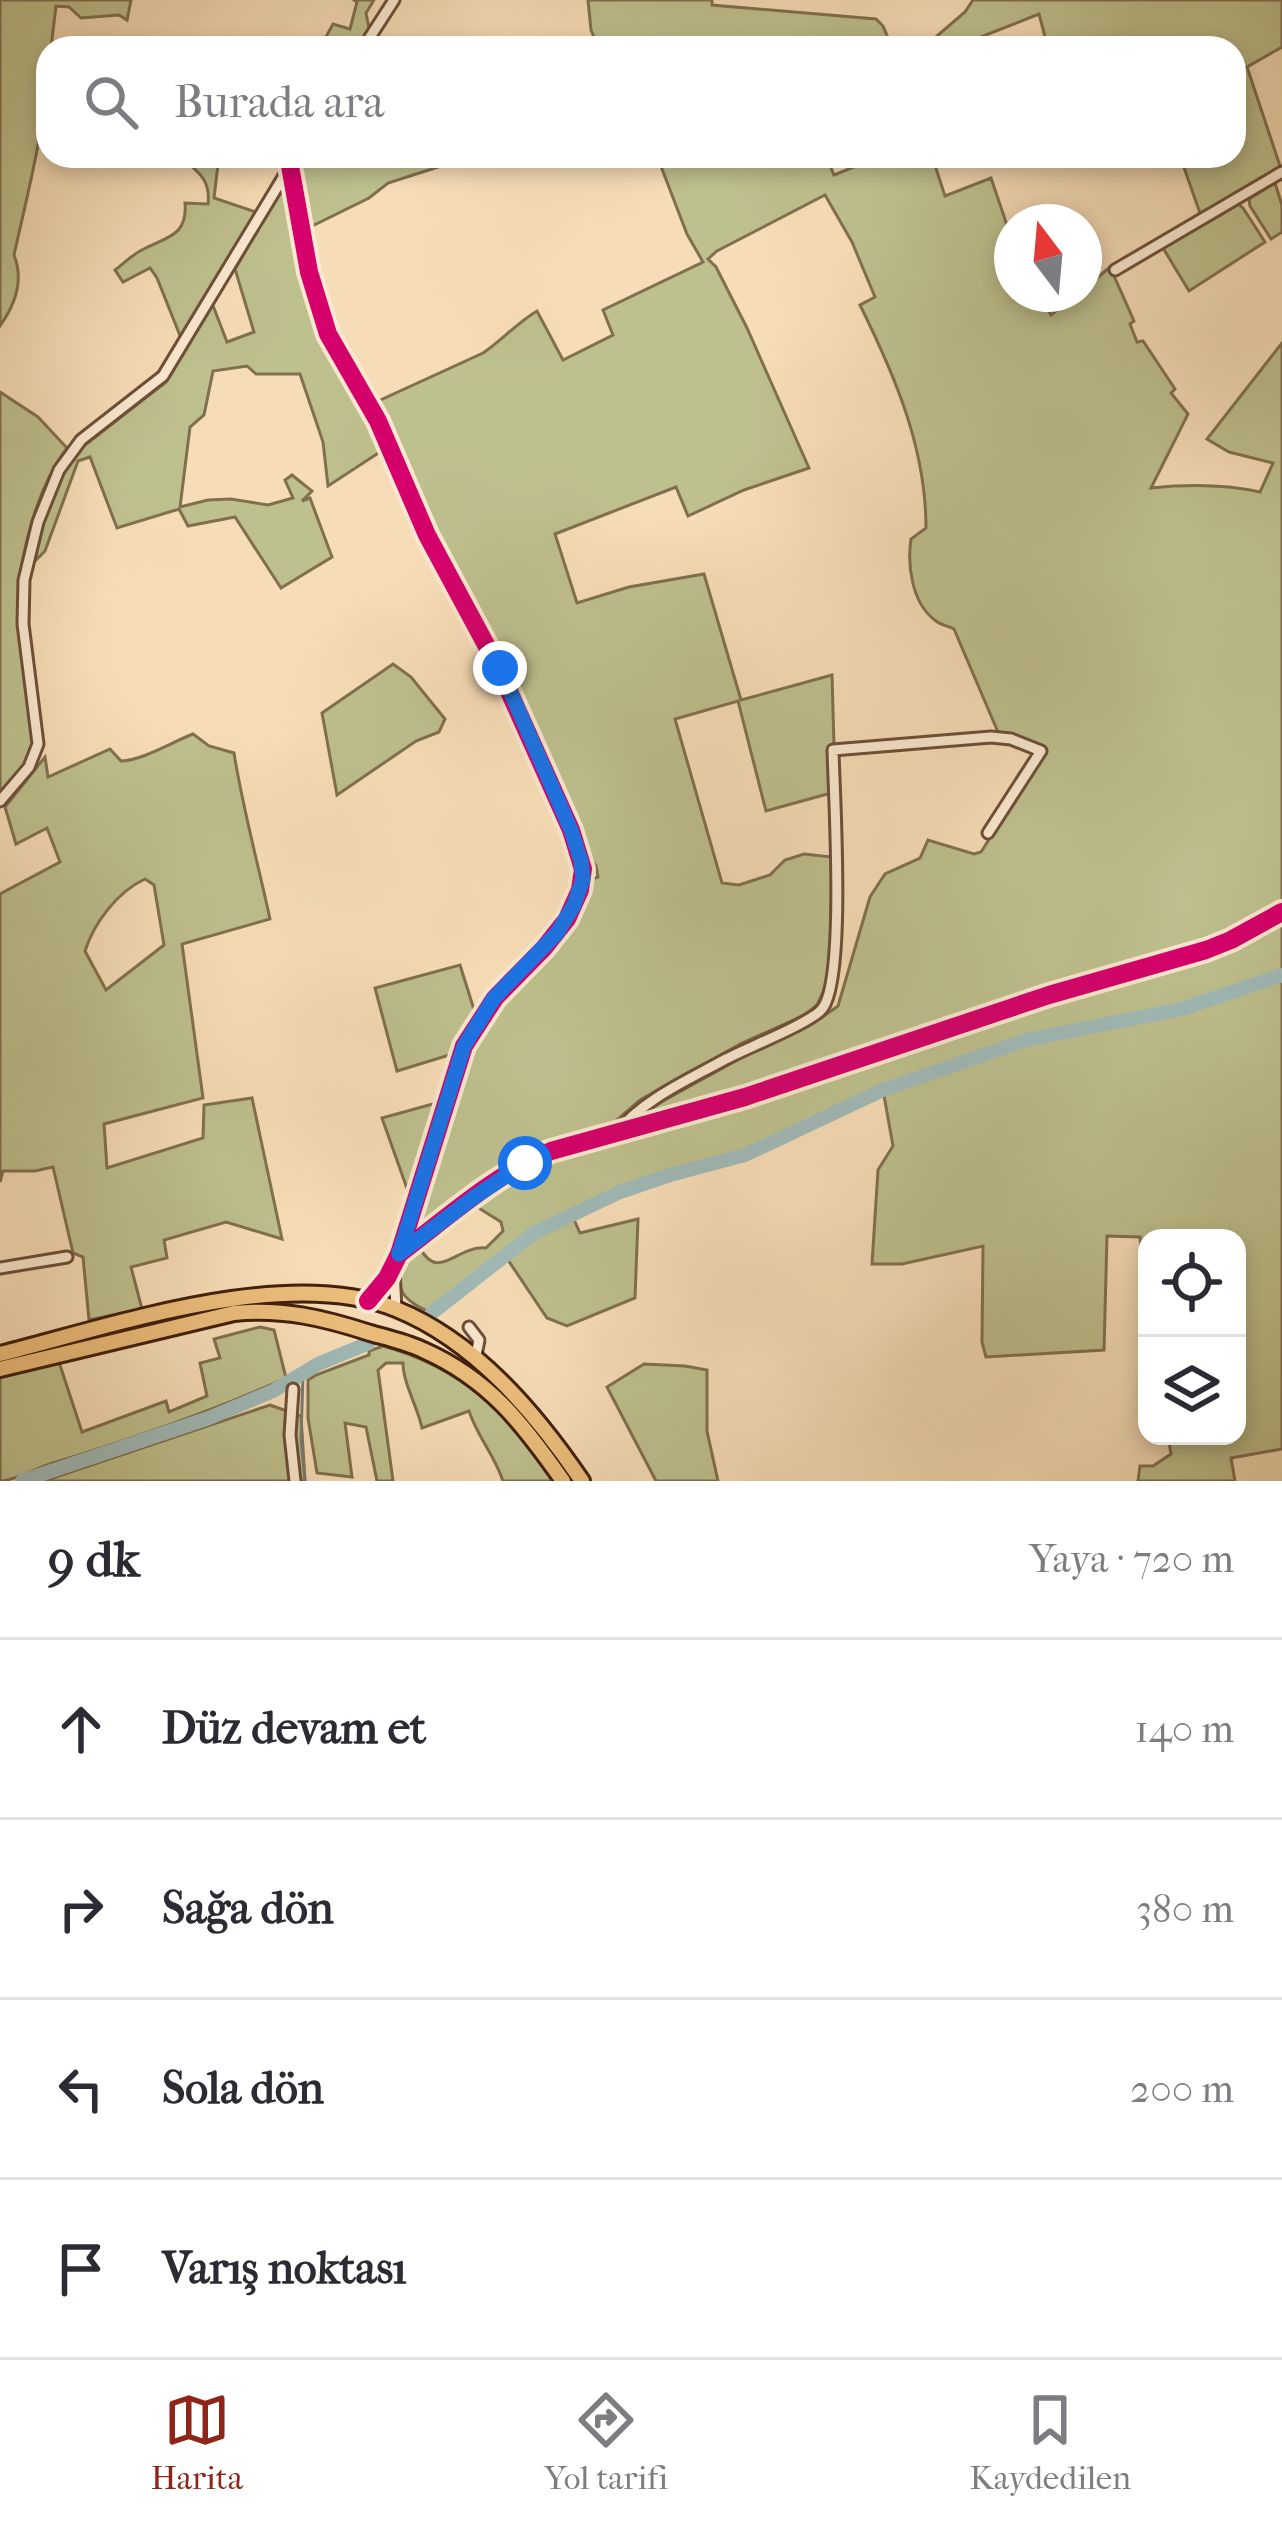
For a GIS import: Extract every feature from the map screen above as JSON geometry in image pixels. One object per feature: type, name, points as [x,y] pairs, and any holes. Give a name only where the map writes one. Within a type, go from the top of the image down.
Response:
[{"type":"highway","points":[[0,1354],[230,1298],[323,1295],[368,1301],[396,1309],[437,1332],[503,1381],[582,1481]]},
{"type":"highway","points":[[358,1328],[368,1301]]},
{"type":"highway","points":[[386,1337],[396,1309]]},
{"type":"highway","points":[[0,1370],[234,1312],[301,1313],[386,1337],[447,1361],[512,1412],[563,1481]]},
{"type":"street","points":[[371,36],[394,0]]},
{"type":"street","points":[[0,801],[37,753],[23,624],[24,580],[38,522],[59,470],[81,440],[163,376],[289,168]]},
{"type":"street","points":[[294,168],[309,272],[328,334],[378,421],[427,535],[500,668],[571,830],[583,869],[567,919],[494,998],[464,1046],[397,1259],[396,1309]]},
{"type":"street","points":[[1115,270],[1282,172]]},
{"type":"street","points":[[616,1133],[650,1102],[824,1007],[836,951],[833,750],[1000,737],[1040,751],[988,833]]},
{"type":"street","points":[[368,1301],[397,1259],[473,1198],[551,1151],[745,1097],[1049,994],[1219,946],[1282,912]]},
{"type":"street","points":[[0,1268],[67,1257]]},
{"type":"street","points":[[469,1327],[479,1340],[475,1360]]},
{"type":"street","points":[[293,1389],[290,1435],[295,1481]]},
{"type":"green space","points":[[0,0],[131,0],[127,20],[119,15],[81,18],[69,7],[56,6],[52,36],[36,36],[36,152],[14,255],[16,292],[0,326]]},
{"type":"green space","points":[[354,0],[374,0],[366,13],[369,28],[364,36],[326,36],[333,24],[350,29]]},
{"type":"green space","points":[[588,0],[712,0],[712,5],[876,19],[887,36],[594,36]]},
{"type":"green space","points":[[973,0],[1282,0],[1282,47],[1247,67],[1281,169],[1201,216],[1184,168],[1246,168],[1246,36],[1045,36],[1039,14],[983,36],[937,36]]},
{"type":"green space","points":[[194,168],[218,168],[214,198],[256,212],[181,338],[150,268],[123,282],[115,270],[178,230],[185,203],[208,204],[205,182]]},
{"type":"green space","points":[[302,168],[435,168],[388,183],[369,198],[306,229]]},
{"type":"green space","points":[[662,168],[831,168],[834,175],[851,168],[936,168],[945,196],[991,178],[1000,204],[994,204],[994,312],[1102,312],[1102,274],[1110,267],[1134,321],[1130,324],[1137,342],[1143,341],[1188,414],[1151,488],[1206,485],[1260,492],[1273,463],[1229,452],[1207,439],[1282,343],[1282,906],[1213,942],[634,1124],[654,1106],[838,1006],[870,897],[885,874],[920,858],[928,840],[981,852],[1045,748],[998,732],[954,629],[928,614],[916,595],[910,561],[911,539],[926,528],[921,469],[896,386],[860,305],[875,297],[825,195],[708,259],[747,328],[809,468],[688,516],[676,487],[555,534],[577,603],[629,587],[704,574],[741,700],[832,675],[831,793],[766,811],[738,701],[675,719],[722,883],[739,885],[770,875],[785,860],[804,854],[832,857],[830,962],[824,990],[805,1015],[742,1043],[640,1100],[610,1126],[534,1153],[414,1234],[465,1061],[484,1021],[552,952],[592,879],[598,877],[505,669],[436,542],[374,403],[483,353],[537,311],[563,360],[613,335],[603,310],[703,262]]},
{"type":"green space","points":[[1275,183],[1282,205],[1282,232],[1271,239],[1249,199]]},
{"type":"green space","points":[[282,187],[288,190],[311,301],[327,342],[386,448],[328,486],[323,442],[300,374],[256,374],[247,366],[213,371],[204,415],[190,427],[180,507],[231,499],[268,505],[293,498],[285,480],[292,475],[312,491],[302,501],[310,498],[332,557],[281,588],[235,517],[188,526],[179,509],[117,528],[90,457],[78,461],[45,551],[31,565],[50,502],[76,452],[166,382],[212,303],[227,342],[254,332],[235,269]]},
{"type":"green space","points":[[1238,204],[1265,242],[1189,291],[1163,248]]},
{"type":"green space","points":[[0,392],[38,417],[67,448],[35,513],[19,588],[19,635],[32,706],[32,747],[0,793]]},
{"type":"green space","points":[[393,664],[411,677],[445,719],[439,732],[416,741],[337,795],[322,713]]},
{"type":"green space","points":[[193,734],[209,746],[234,753],[270,919],[182,944],[203,1098],[104,1124],[107,1168],[203,1138],[204,1105],[252,1098],[282,1239],[226,1222],[164,1240],[167,1258],[131,1267],[142,1309],[89,1320],[83,1257],[73,1253],[53,1167],[3,1171],[0,1182],[0,894],[60,862],[47,828],[16,844],[5,807],[45,757],[48,777],[110,749],[121,761],[129,760]],"holes":[[[145,879],[154,885],[164,945],[106,990],[85,951],[89,940],[125,892]]]},
{"type":"green space","points":[[1282,919],[1282,1449],[1231,1458],[1235,1481],[1138,1481],[1140,1466],[1153,1466],[1171,1454],[1170,1445],[1246,1445],[1246,1229],[1138,1229],[1138,1237],[1107,1236],[1104,1350],[986,1357],[983,1246],[902,1264],[872,1264],[878,1170],[893,1146],[883,1090],[745,1155],[620,1192],[572,1215],[580,1233],[638,1219],[635,1298],[567,1326],[547,1318],[506,1257],[432,1313],[403,1293],[403,1267],[419,1246],[426,1257],[441,1263],[486,1248],[503,1231],[501,1222],[474,1205],[538,1160],[693,1119],[998,1016],[1212,955]]},
{"type":"green space","points":[[460,965],[476,1016],[459,1052],[397,1071],[375,988]]},
{"type":"green space","points":[[440,1102],[410,1197],[382,1118]]},
{"type":"green space","points":[[260,1327],[274,1330],[286,1378],[171,1424],[0,1481],[0,1377],[59,1362],[82,1432],[166,1401],[169,1412],[207,1396],[200,1363],[220,1358],[214,1339]]},
{"type":"green space","points":[[383,1346],[461,1381],[500,1414],[554,1481],[503,1481],[469,1411],[422,1428],[403,1363],[386,1363],[378,1370],[393,1481],[377,1481],[366,1427],[345,1423],[352,1477],[317,1473],[308,1418],[308,1380]]},
{"type":"green space","points":[[644,1364],[707,1370],[707,1431],[718,1481],[656,1481],[607,1387]]},
{"type":"green space","points":[[270,1405],[301,1416],[305,1481],[44,1481]]},
{"type":"waterway","points":[[432,1313],[534,1233],[620,1192],[745,1155],[883,1090],[1026,1040],[1182,1009],[1282,975]]},
{"type":"waterway","points":[[22,1481],[209,1418],[369,1343]]},
{"type":"waterway","points":[[303,1374],[305,1481]]},
{"type":"cycle path","points":[[290,168],[309,272],[328,334],[378,421],[427,535],[499,669],[571,830],[583,869],[567,919],[495,998],[464,1046],[399,1254],[368,1301]]},
{"type":"cycle path","points":[[399,1254],[491,1184],[551,1151],[745,1097],[1049,995],[1206,950],[1282,912]]},
{"type":"route","points":[[500,668],[571,830],[583,879],[567,919],[494,998],[464,1046],[399,1254],[525,1163]]}]
